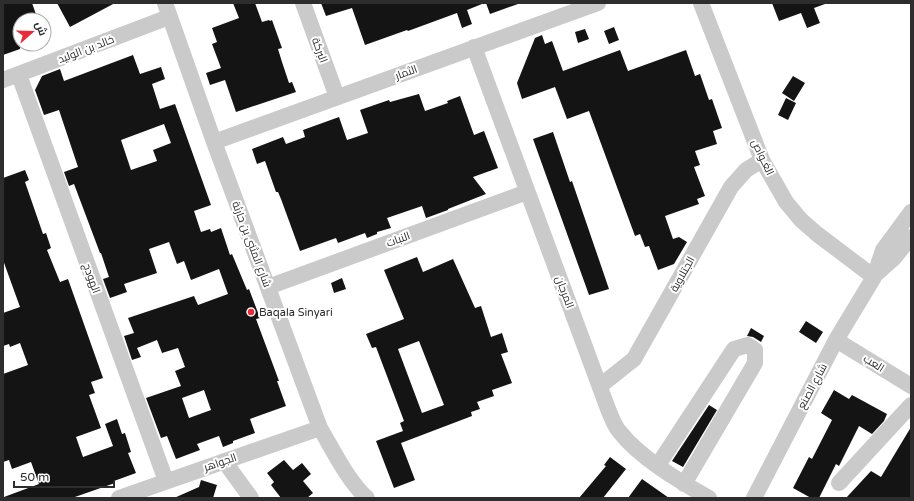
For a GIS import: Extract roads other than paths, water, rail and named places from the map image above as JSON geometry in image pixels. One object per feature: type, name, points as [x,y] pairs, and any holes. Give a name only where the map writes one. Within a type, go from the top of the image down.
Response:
[{"type":"street","name":"البركة","points":[[303,3],[337,97]]},
{"type":"street","name":"الثمار","points":[[214,142],[474,47],[566,8],[598,3]]},
{"type":"street","name":"الغـواص","points":[[701,3],[762,160],[786,202],[801,220],[817,234],[874,277]]},
{"type":"street","name":"خالد بن الوليد","points":[[3,80],[19,75],[167,10]]},
{"type":"street","name":"شارع المثنى بن حارثة","points":[[167,10],[214,142],[320,428],[360,492],[367,498]]},
{"type":"street","name":"المرجان","points":[[474,47],[608,409],[619,430],[638,451],[684,484],[709,498]]},
{"type":"street","name":"الهودج","points":[[19,75],[166,481]]},
{"type":"street","name":"الجتلاوية","points":[[600,386],[634,359],[731,187],[746,170],[762,160]]},
{"type":"street","name":"النبات","points":[[268,287],[527,192]]},
{"type":"street","name":"شارع الصنع","points":[[754,498],[836,340],[874,277],[883,250],[911,212]]},
{"type":"street","name":"شارع الصنع","points":[[874,277],[894,258],[911,237]]},
{"type":"street","name":"العب","points":[[836,340],[911,386]]},
{"type":"street","points":[[658,465],[734,349],[748,345],[755,350],[755,362],[684,484]]},
{"type":"street","points":[[839,483],[911,404]]},
{"type":"street","name":"الجواهر","points":[[120,498],[320,428]]},
{"type":"street","points":[[224,461],[251,498]]},
{"type":"place","name":"Baqala Sinyari","points":[[251,312]]}]
